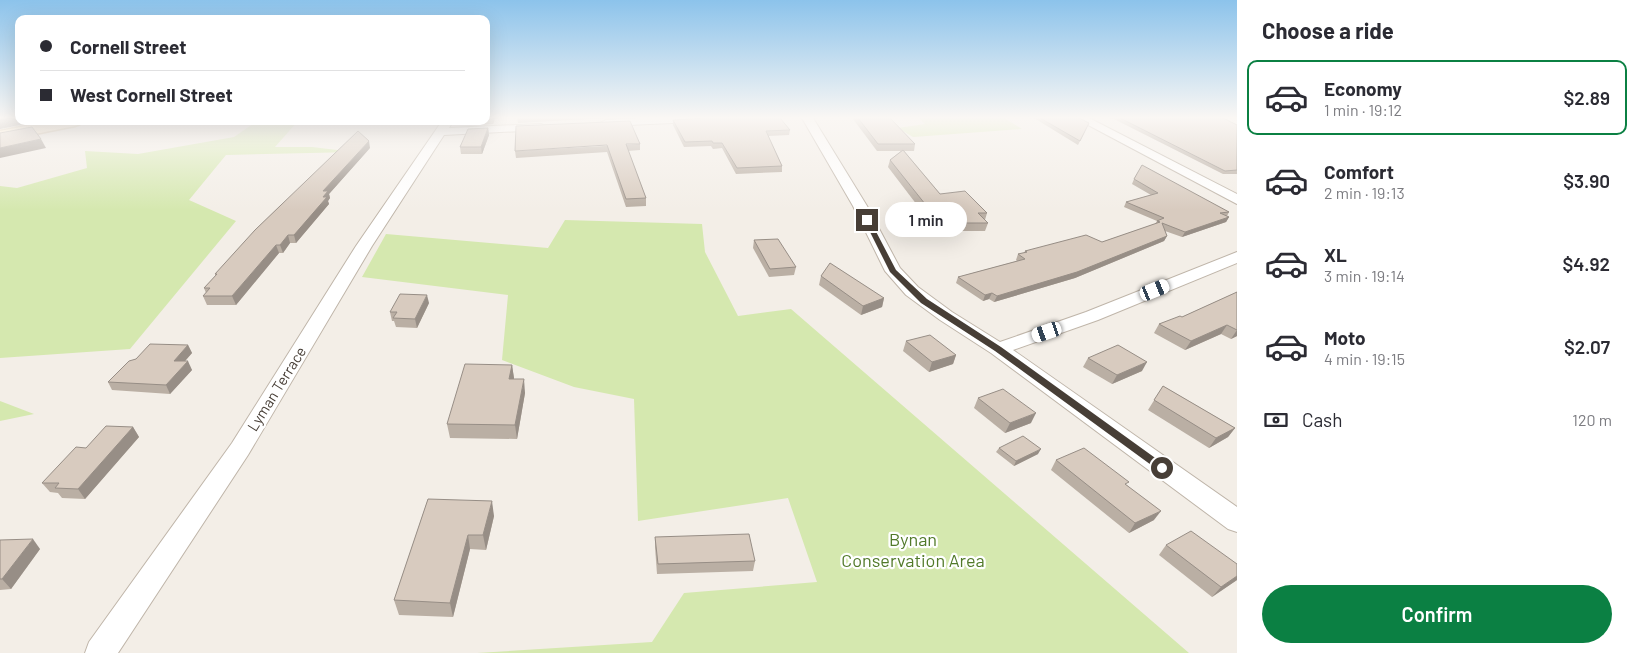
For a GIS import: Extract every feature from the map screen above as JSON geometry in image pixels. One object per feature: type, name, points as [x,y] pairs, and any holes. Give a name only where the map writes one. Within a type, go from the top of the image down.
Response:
[{"type":"street","name":"Lyman Terrace","points":[[100,653],[240,449],[364,246],[430,148]]},
{"type":"street","points":[[825,148],[860,206],[893,271],[924,301],[998,349],[1237,520]]},
{"type":"street","points":[[1138,148],[1237,200]]},
{"type":"street","points":[[998,349],[1092,316],[1237,257]]},
{"type":"green space","points":[[169,148],[324,148],[354,152],[226,155],[189,200],[236,221],[130,349],[0,358],[0,186],[17,188],[87,168],[85,151],[138,154]]},
{"type":"green space","name":"Bynan Conservation Area","points":[[565,220],[702,224],[705,252],[738,316],[791,309],[1189,653],[477,653],[652,642],[684,593],[817,582],[788,498],[638,521],[634,399],[574,387],[502,360],[508,295],[362,277],[386,234],[548,248]]},
{"type":"green space","points":[[0,401],[34,414],[0,421]]},
{"type":"building","points":[[340,148],[362,148],[323,191],[328,191],[323,197],[327,197],[294,235],[288,235],[280,245],[276,245],[232,296],[203,296],[210,288],[204,288],[217,274],[215,274],[255,230]]},
{"type":"building","points":[[515,148],[554,148],[515,151]]},
{"type":"building","points":[[608,148],[628,148],[646,198],[626,199]]},
{"type":"building","points":[[725,148],[774,148],[782,166],[737,168]]},
{"type":"building","points":[[1180,148],[1237,148],[1237,170],[1225,171]]},
{"type":"building","points":[[903,150],[940,194],[965,191],[987,213],[978,213],[988,223],[953,223],[945,214],[933,214],[890,160]]},
{"type":"building","points":[[1142,165],[1229,212],[1220,213],[1229,217],[1185,232],[1162,223],[1167,236],[1077,272],[997,296],[992,293],[985,295],[958,277],[1025,259],[1018,254],[1027,252],[1025,251],[1086,235],[1102,242],[1160,222],[1157,221],[1164,218],[1126,202],[1158,193],[1134,179]]},
{"type":"building","points":[[778,239],[796,267],[770,269],[754,240]]},
{"type":"building","points":[[830,263],[884,298],[863,306],[821,276]]},
{"type":"building","points":[[1237,292],[1237,330],[1227,325],[1191,341],[1159,324],[1180,316],[1182,317]]},
{"type":"building","points":[[400,294],[427,295],[415,319],[393,318],[397,312],[390,312]]},
{"type":"building","points":[[930,335],[956,355],[932,362],[906,341]]},
{"type":"building","points":[[150,344],[188,345],[174,361],[188,361],[166,385],[108,382],[129,361],[136,359]]},
{"type":"building","points":[[1118,345],[1147,362],[1117,375],[1088,358]]},
{"type":"building","points":[[465,364],[512,365],[509,379],[524,379],[515,425],[447,424]]},
{"type":"building","points":[[1163,386],[1235,428],[1216,438],[1154,400]]},
{"type":"building","points":[[1003,389],[1036,413],[1010,423],[978,398]]},
{"type":"building","points":[[106,426],[133,427],[78,489],[55,488],[59,483],[42,483],[76,447],[86,448]]},
{"type":"building","points":[[1023,436],[1041,449],[1016,461],[999,448]]},
{"type":"building","points":[[1084,448],[1129,482],[1125,484],[1161,511],[1135,523],[1056,460]]},
{"type":"building","points":[[428,499],[492,501],[483,535],[468,535],[450,603],[394,600]]},
{"type":"building","points":[[1191,531],[1237,564],[1237,576],[1221,587],[1166,545]]},
{"type":"building","points":[[749,534],[755,561],[658,564],[655,537]]},
{"type":"building","points":[[33,539],[2,579],[0,579],[0,540]]},
{"type":"route","points":[[867,220],[886,261],[912,291],[1032,373],[1162,468]]}]
